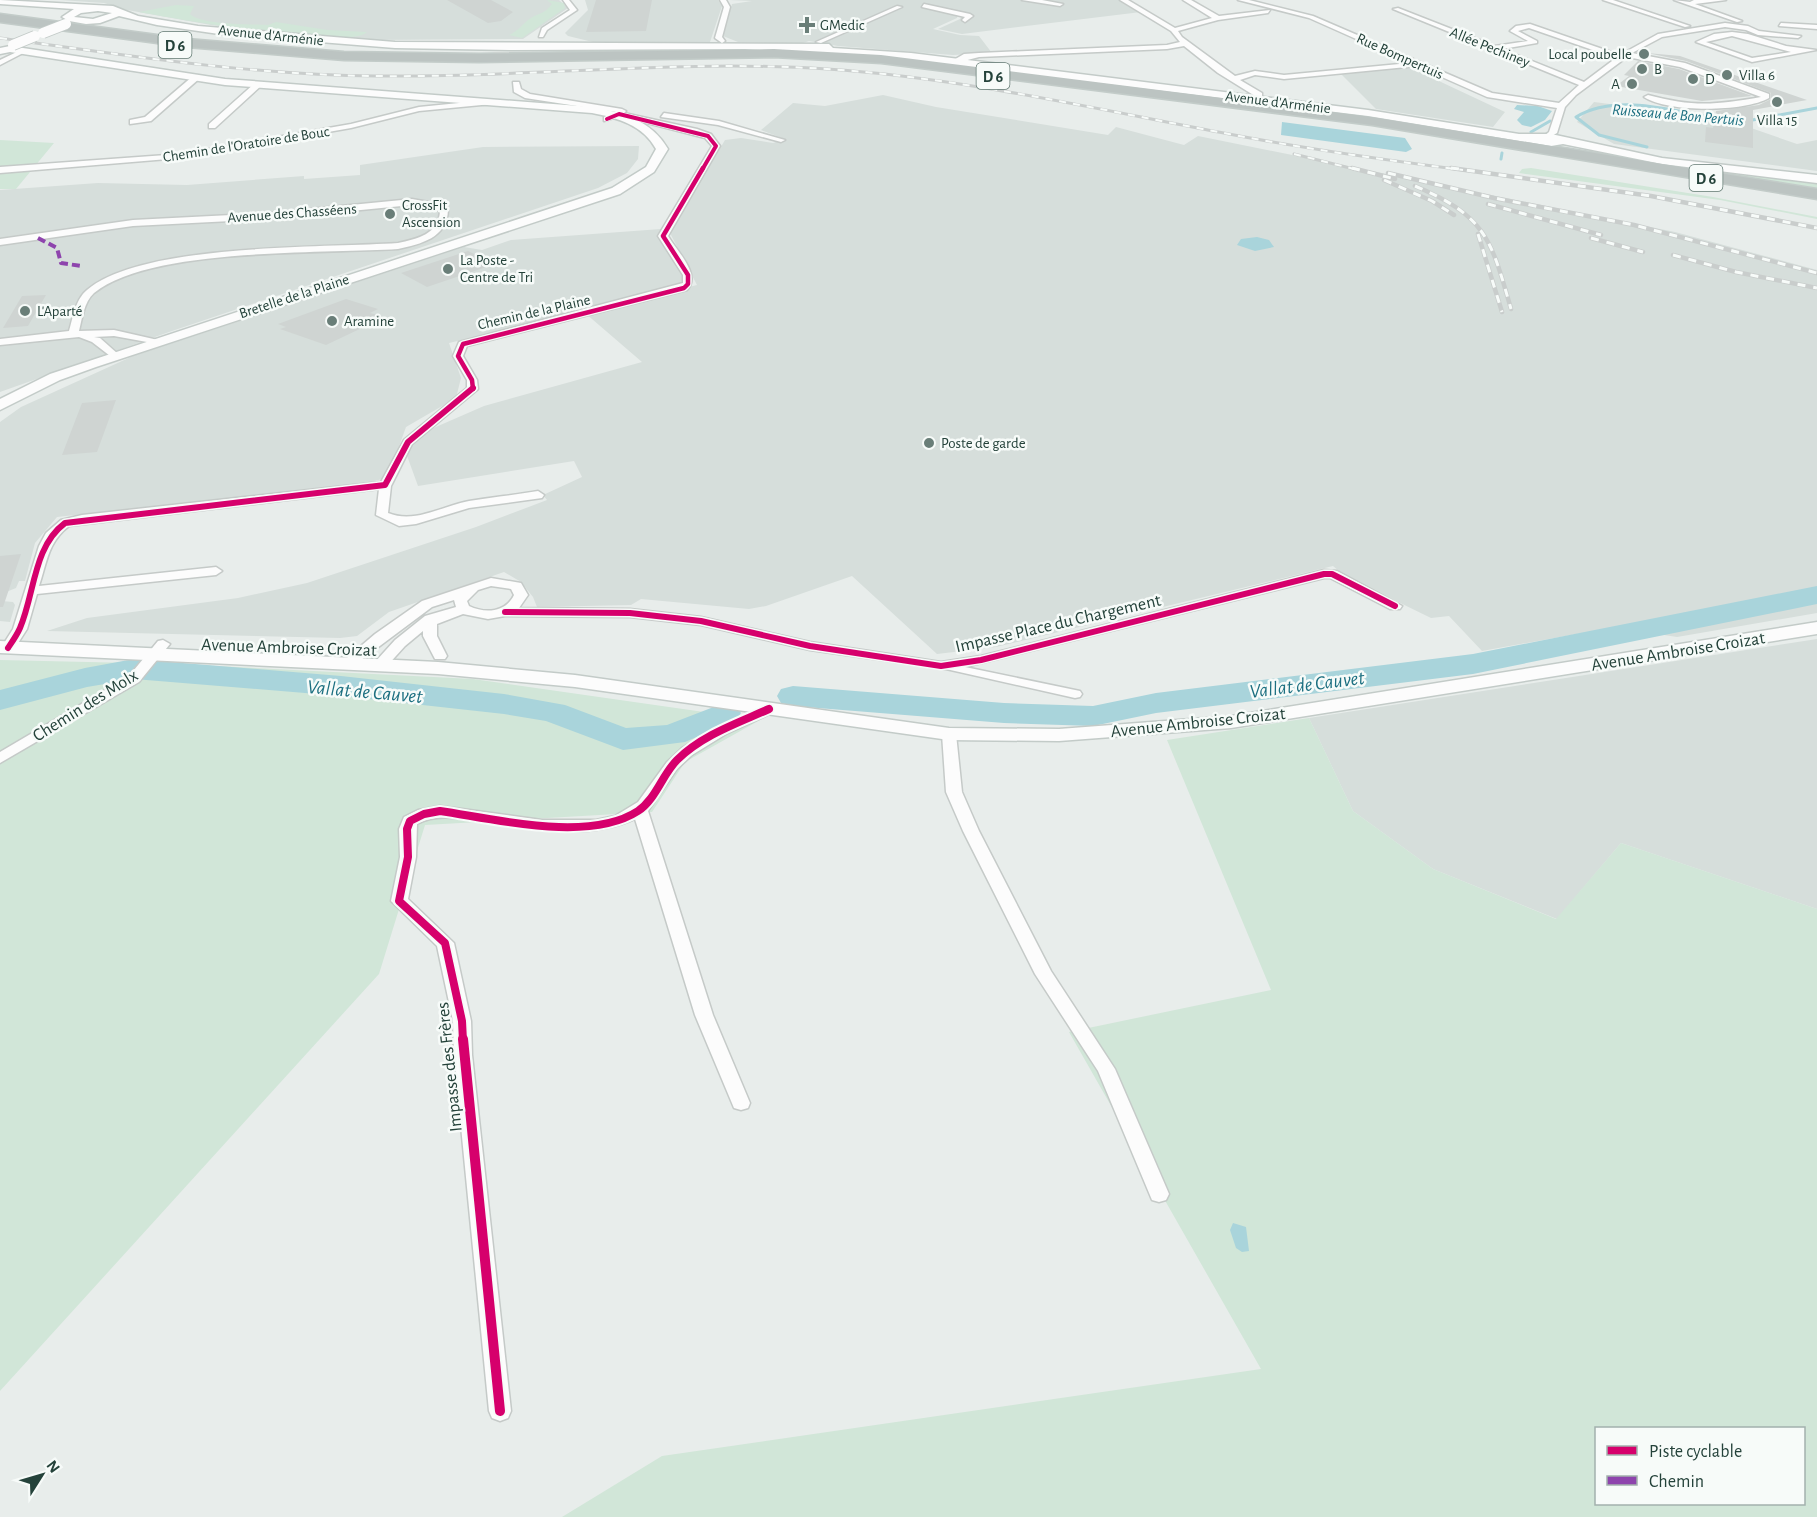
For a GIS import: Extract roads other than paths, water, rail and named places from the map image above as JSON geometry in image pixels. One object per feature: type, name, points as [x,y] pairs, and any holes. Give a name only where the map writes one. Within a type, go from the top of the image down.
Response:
[{"type":"highway","points":[[0,12],[70,16]]},
{"type":"highway","points":[[101,15],[224,43],[347,58]]},
{"type":"highway","name":"D 6","points":[[0,18],[197,44],[347,58],[774,53],[881,59],[1350,117],[1817,192]]},
{"type":"highway","name":"D 6","points":[[0,24],[241,53],[442,63],[763,57],[859,61],[1306,116],[1629,171],[1817,200]]},
{"type":"highway","points":[[0,29],[218,54],[347,58]]},
{"type":"highway","points":[[1629,171],[1817,206]]},
{"type":"main road","points":[[0,1],[70,16],[101,15]]},
{"type":"main road","name":"Avenue d'Arménie","points":[[101,15],[118,13],[144,19]]},
{"type":"main road","name":"Avenue d'Arménie","points":[[101,15],[255,35],[399,45],[695,47],[733,44],[805,46],[813,50],[824,46],[1258,99],[1522,137],[1552,138],[1679,164],[1817,179]]},
{"type":"main road","points":[[6,48],[39,34],[70,16],[101,15]]},
{"type":"main road","name":"Bretelle de la Plaine","points":[[0,405],[55,377],[114,356],[593,197],[633,175],[648,157],[649,150],[639,136],[617,115],[489,102],[258,85],[196,78],[6,48]]},
{"type":"main road","name":"Avenue Ambroise Croizat","points":[[151,660],[364,649],[387,658],[575,681],[949,734],[1059,735],[1231,722],[1817,628]]},
{"type":"main road","name":"Avenue Ambroise Croizat","points":[[6,642],[151,660],[348,663],[387,658],[440,656],[510,666],[575,681]]},
{"type":"street","points":[[533,47],[544,29],[574,10],[566,0]]},
{"type":"street","points":[[718,44],[727,7],[723,0]]},
{"type":"street","points":[[1025,0],[1060,4]]},
{"type":"street","points":[[1123,0],[1174,30],[1187,43],[1234,79],[1259,95],[1258,99]]},
{"type":"street","points":[[1186,0],[1218,18]]},
{"type":"street","name":"Rue Bompertuis","points":[[1241,0],[1274,10],[1311,17],[1490,95],[1561,106]]},
{"type":"street","points":[[1606,0],[1693,28]]},
{"type":"street","points":[[1680,1],[1723,0]]},
{"type":"street","points":[[1680,1],[1751,27],[1758,33],[1817,27]]},
{"type":"street","points":[[824,46],[897,3],[913,8],[924,3],[970,16],[965,20]]},
{"type":"street","name":"Allée Pechiney","points":[[1396,9],[1583,84]]},
{"type":"street","points":[[1174,30],[1218,18],[1274,10]]},
{"type":"street","points":[[1552,138],[1561,106],[1583,84],[1660,34],[1725,25],[1762,26],[1798,36],[1815,46]]},
{"type":"street","points":[[1494,49],[1535,42],[1514,33],[1514,29],[1518,27],[1530,26],[1623,56],[1682,65],[1766,96],[1702,109],[1680,107],[1648,97]]},
{"type":"street","points":[[1802,52],[1741,33],[1699,42],[1752,60],[1802,52],[1815,46]]},
{"type":"street","points":[[541,36],[550,47]]},
{"type":"street","points":[[957,61],[979,55],[1167,47],[1187,43]]},
{"type":"street","points":[[0,63],[23,51]]},
{"type":"street","points":[[1234,79],[1255,73],[1284,77],[1418,64]]},
{"type":"street","points":[[133,122],[148,119],[196,78]]},
{"type":"street","points":[[516,84],[517,90],[528,96],[617,115],[718,123],[781,140]]},
{"type":"street","points":[[212,126],[258,85]]},
{"type":"street","name":"Chemin de l'Oratoire de Bouc","points":[[0,170],[180,156],[351,126],[419,109],[489,102]]},
{"type":"street","name":"Chemin de la Plaine","points":[[385,485],[392,478],[400,453],[408,442],[473,389],[472,380],[459,356],[463,344],[675,292],[688,284],[688,275],[663,236],[716,146],[708,136],[694,131],[617,115]]},
{"type":"street","name":"Avenue des Chasséens","points":[[0,242],[133,223],[269,216],[412,202],[437,206],[444,210],[445,218],[438,231],[416,242],[398,246],[182,259],[117,274],[89,293],[72,334]]},
{"type":"street","points":[[0,342],[72,334],[114,333],[154,342]]},
{"type":"street","points":[[72,334],[96,340],[114,356]]},
{"type":"street","points":[[6,642],[32,591],[45,546],[52,533],[65,523],[82,519],[385,485],[382,515],[399,522],[416,520],[468,506],[538,495]]},
{"type":"street","points":[[32,591],[216,571]]},
{"type":"street","name":"Impasse Place du Chargement","points":[[464,609],[487,615],[504,612],[630,613],[701,621],[810,646],[940,666],[981,660],[1324,573],[1332,574],[1395,606]]},
{"type":"street","points":[[348,663],[427,604],[491,582],[516,586],[520,590],[520,600],[504,612]]},
{"type":"street","points":[[387,658],[412,630],[430,619],[464,609],[460,601],[466,592]]},
{"type":"street","points":[[430,619],[430,636],[440,656]]},
{"type":"street","name":"Chemin des Molx","points":[[0,758],[151,660]]},
{"type":"street","points":[[940,666],[1075,694]]},
{"type":"street","points":[[741,1103],[729,1079],[717,1035],[704,1015],[640,810],[677,760],[702,741],[769,709]]},
{"type":"street","points":[[949,734],[954,792],[971,831],[1044,974],[1106,1069],[1159,1194]]},
{"type":"street","name":"Impasse des Frères","points":[[500,1411],[463,1055],[462,1021],[445,943],[399,901],[408,857],[406,829],[410,821],[424,813],[440,811],[542,825],[593,826],[623,819],[640,810]]},
{"type":"water","points":[[1517,105],[1538,106],[1552,111],[1545,120],[1531,127],[1522,125],[1517,120],[1524,112],[1514,109]]},
{"type":"water","points":[[1282,122],[1405,138],[1412,149],[1406,152],[1281,135]]},
{"type":"water","points":[[1257,237],[1269,240],[1274,247],[1255,251],[1237,245],[1241,239]]},
{"type":"water","points":[[1233,1223],[1246,1227],[1249,1251],[1242,1252],[1236,1248],[1230,1230]]},
{"type":"waterway","name":"Ruisseau de Bon Pertuis","points":[[1647,147],[1599,135],[1576,117],[1592,110],[1629,105],[1648,106],[1722,119]]},
{"type":"waterway","name":"Ruisseau de Bon Pertuis","points":[[1747,121],[1817,108]]},
{"type":"waterway","name":"Ruisseau de Bon Pertuis","points":[[1531,132],[1550,121]]},
{"type":"waterway","name":"Ruisseau de Bon Pertuis","points":[[1501,159],[1502,153]]},
{"type":"waterway","name":"Vallat de Cauvet","points":[[793,696],[1004,713],[1093,716],[1156,703],[1473,664],[1620,636],[1752,606],[1817,595]]},
{"type":"waterway","name":"Vallat de Cauvet","points":[[0,700],[85,678],[134,669],[341,686],[504,704],[553,712],[623,739],[673,735],[724,713]]},
{"type":"railway","points":[[0,38],[187,63],[329,75],[432,76],[714,66],[827,69],[878,73],[979,87],[1287,145],[1463,170]]},
{"type":"railway","points":[[1294,154],[1358,170]]},
{"type":"railway","points":[[1352,168],[1395,179]]},
{"type":"railway","points":[[1451,168],[1651,196],[1817,228]]},
{"type":"railway","points":[[1388,173],[1494,198],[1634,225],[1817,273]]},
{"type":"railway","points":[[1384,180],[1432,201],[1454,215]]},
{"type":"railway","points":[[1415,186],[1457,208],[1482,232],[1498,264],[1511,309]]},
{"type":"railway","points":[[1488,204],[1601,235]]},
{"type":"railway","points":[[1478,234],[1502,312]]},
{"type":"railway","points":[[1591,238],[1643,252]]},
{"type":"railway","points":[[1673,255],[1736,272],[1817,288]]},
{"type":"place","name":"GMedic","points":[[807,25]]},
{"type":"place","name":"Local poubelle","points":[[1644,54]]},
{"type":"place","name":"B","points":[[1642,69]]},
{"type":"place","name":"Villa 6","points":[[1727,75]]},
{"type":"place","name":"D","points":[[1693,79]]},
{"type":"place","name":"A","points":[[1632,84]]},
{"type":"place","name":"Villa 15","points":[[1777,102]]},
{"type":"place","name":"CrossFit Ascension","points":[[390,214]]},
{"type":"place","name":"La Poste - Centre de Tri","points":[[448,269]]},
{"type":"place","name":"L'Aparté","points":[[25,311]]},
{"type":"place","name":"Aramine","points":[[332,321]]},
{"type":"place","name":"Poste de garde","points":[[929,443]]}]
